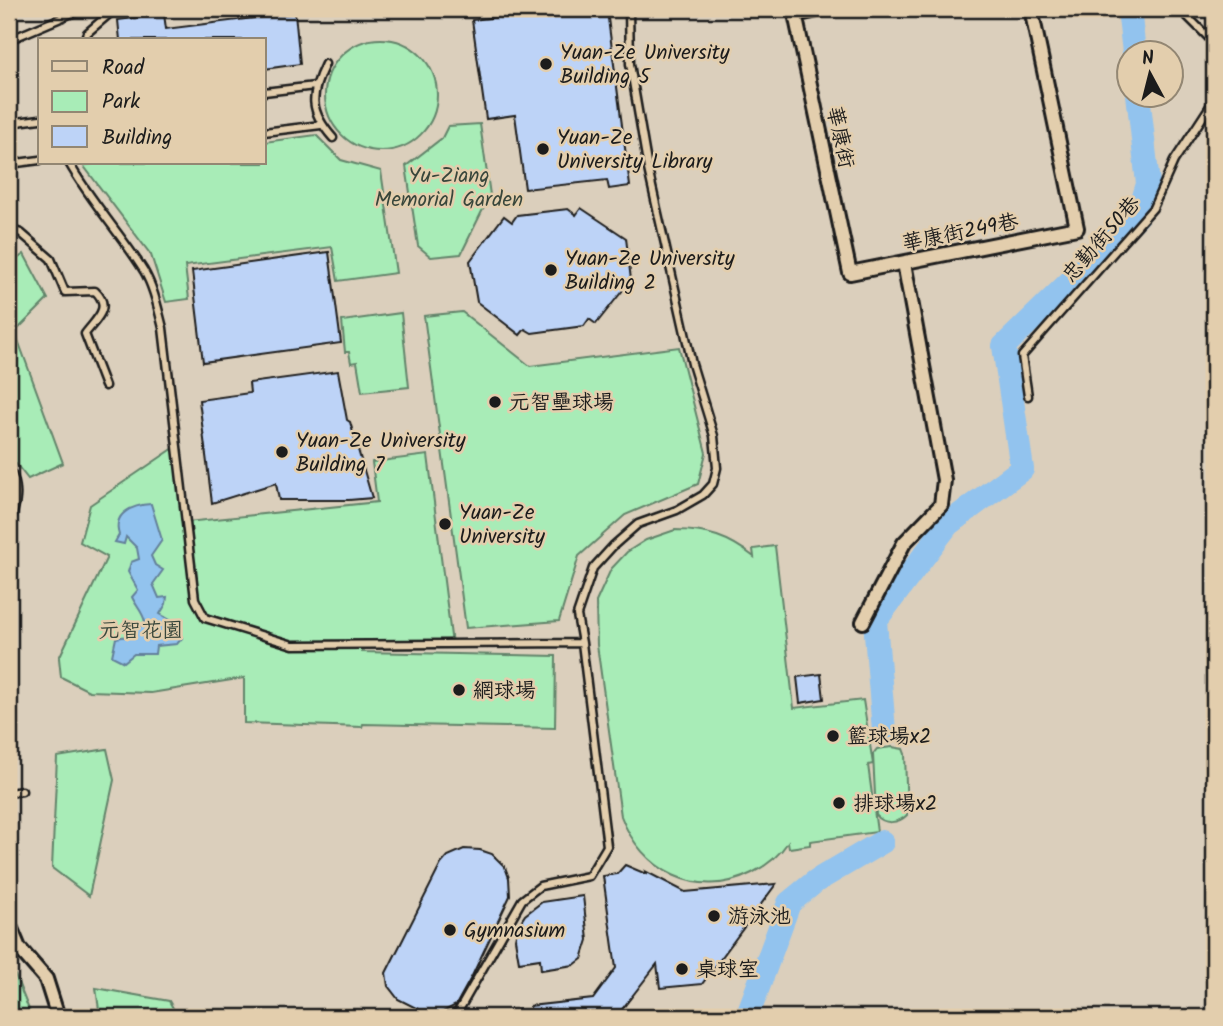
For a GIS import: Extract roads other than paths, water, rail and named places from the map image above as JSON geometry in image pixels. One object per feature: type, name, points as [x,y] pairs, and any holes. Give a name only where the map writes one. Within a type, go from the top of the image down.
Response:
[{"type":"street","points":[[794,12],[822,9]]},
{"type":"street","name":"華康街249巷","points":[[850,272],[1077,228],[1031,9]]},
{"type":"street","name":"華康街","points":[[794,12],[850,272]]},
{"type":"street","points":[[863,622],[904,543],[941,505],[944,480],[904,262]]},
{"type":"street","points":[[9,924],[14,950],[46,979],[58,1017]]},
{"type":"lane","points":[[9,40],[82,9]]},
{"type":"lane","points":[[85,38],[87,33],[115,9]]},
{"type":"lane","points":[[455,1017],[522,900],[540,886],[589,876],[607,846],[578,615],[593,568],[612,546],[638,524],[677,510],[703,495],[713,484],[717,468],[714,436],[692,365],[648,169],[630,64],[629,9]]},
{"type":"lane","points":[[1180,9],[1214,43]]},
{"type":"lane","points":[[325,64],[315,86],[314,107],[321,125],[333,138]]},
{"type":"lane","points":[[266,92],[315,86]]},
{"type":"lane","name":"忠勤街50巷","points":[[1028,396],[1022,356],[1153,208],[1174,161],[1214,100]]},
{"type":"lane","points":[[9,123],[38,119]]},
{"type":"lane","points":[[266,132],[321,125]]},
{"type":"lane","points":[[9,164],[38,160]]},
{"type":"lane","points":[[70,164],[143,270],[157,304],[163,328],[195,599],[205,618],[293,645],[582,643]]},
{"type":"lane","points":[[9,229],[21,233],[51,259],[65,292],[94,291],[101,297],[103,308],[100,319],[85,334],[104,386]]},
{"type":"lane","points":[[9,468],[16,481],[16,501],[9,526]]},
{"type":"lane","points":[[9,793],[22,791]]},
{"type":"water","points":[[151,504],[162,540],[151,556],[155,565],[163,570],[153,584],[159,598],[167,597],[160,614],[175,623],[182,638],[177,644],[156,646],[155,654],[134,654],[124,662],[112,656],[116,638],[128,636],[145,622],[132,597],[138,590],[128,572],[131,562],[139,559],[137,548],[126,537],[124,544],[115,542],[119,535],[121,516],[131,508]]},
{"type":"waterway","points":[[1129,9],[1132,38]]},
{"type":"waterway","points":[[884,731],[875,621],[948,524],[1022,469],[1004,346],[1138,216],[1148,184],[1140,108]]},
{"type":"waterway","points":[[747,1017],[789,903],[816,881],[882,842]]},
{"type":"place","name":"Yuan-Ze University Building 5","points":[[546,64]]},
{"type":"place","name":"Yuan-Ze University Library","points":[[543,149]]},
{"type":"place","name":"Yuan-Ze University Building 2","points":[[551,270]]},
{"type":"place","name":"元智壘球場","points":[[495,402]]},
{"type":"place","name":"Yuan-Ze University Building 7","points":[[282,452]]},
{"type":"place","name":"Yuan-Ze University","points":[[445,524]]},
{"type":"place","name":"網球場","points":[[459,690]]},
{"type":"place","name":"籃球場x2","points":[[833,736]]},
{"type":"place","name":"排球場x2","points":[[839,803]]},
{"type":"place","name":"游泳池","points":[[714,916]]},
{"type":"place","name":"Gymnasium","points":[[450,930]]},
{"type":"place","name":"桌球室","points":[[682,969]]},
{"type":"park label","name":"Yu-Ziang Memorial Garden","points":[[449,187]]},
{"type":"park label","name":"元智花園","points":[[141,630]]}]
